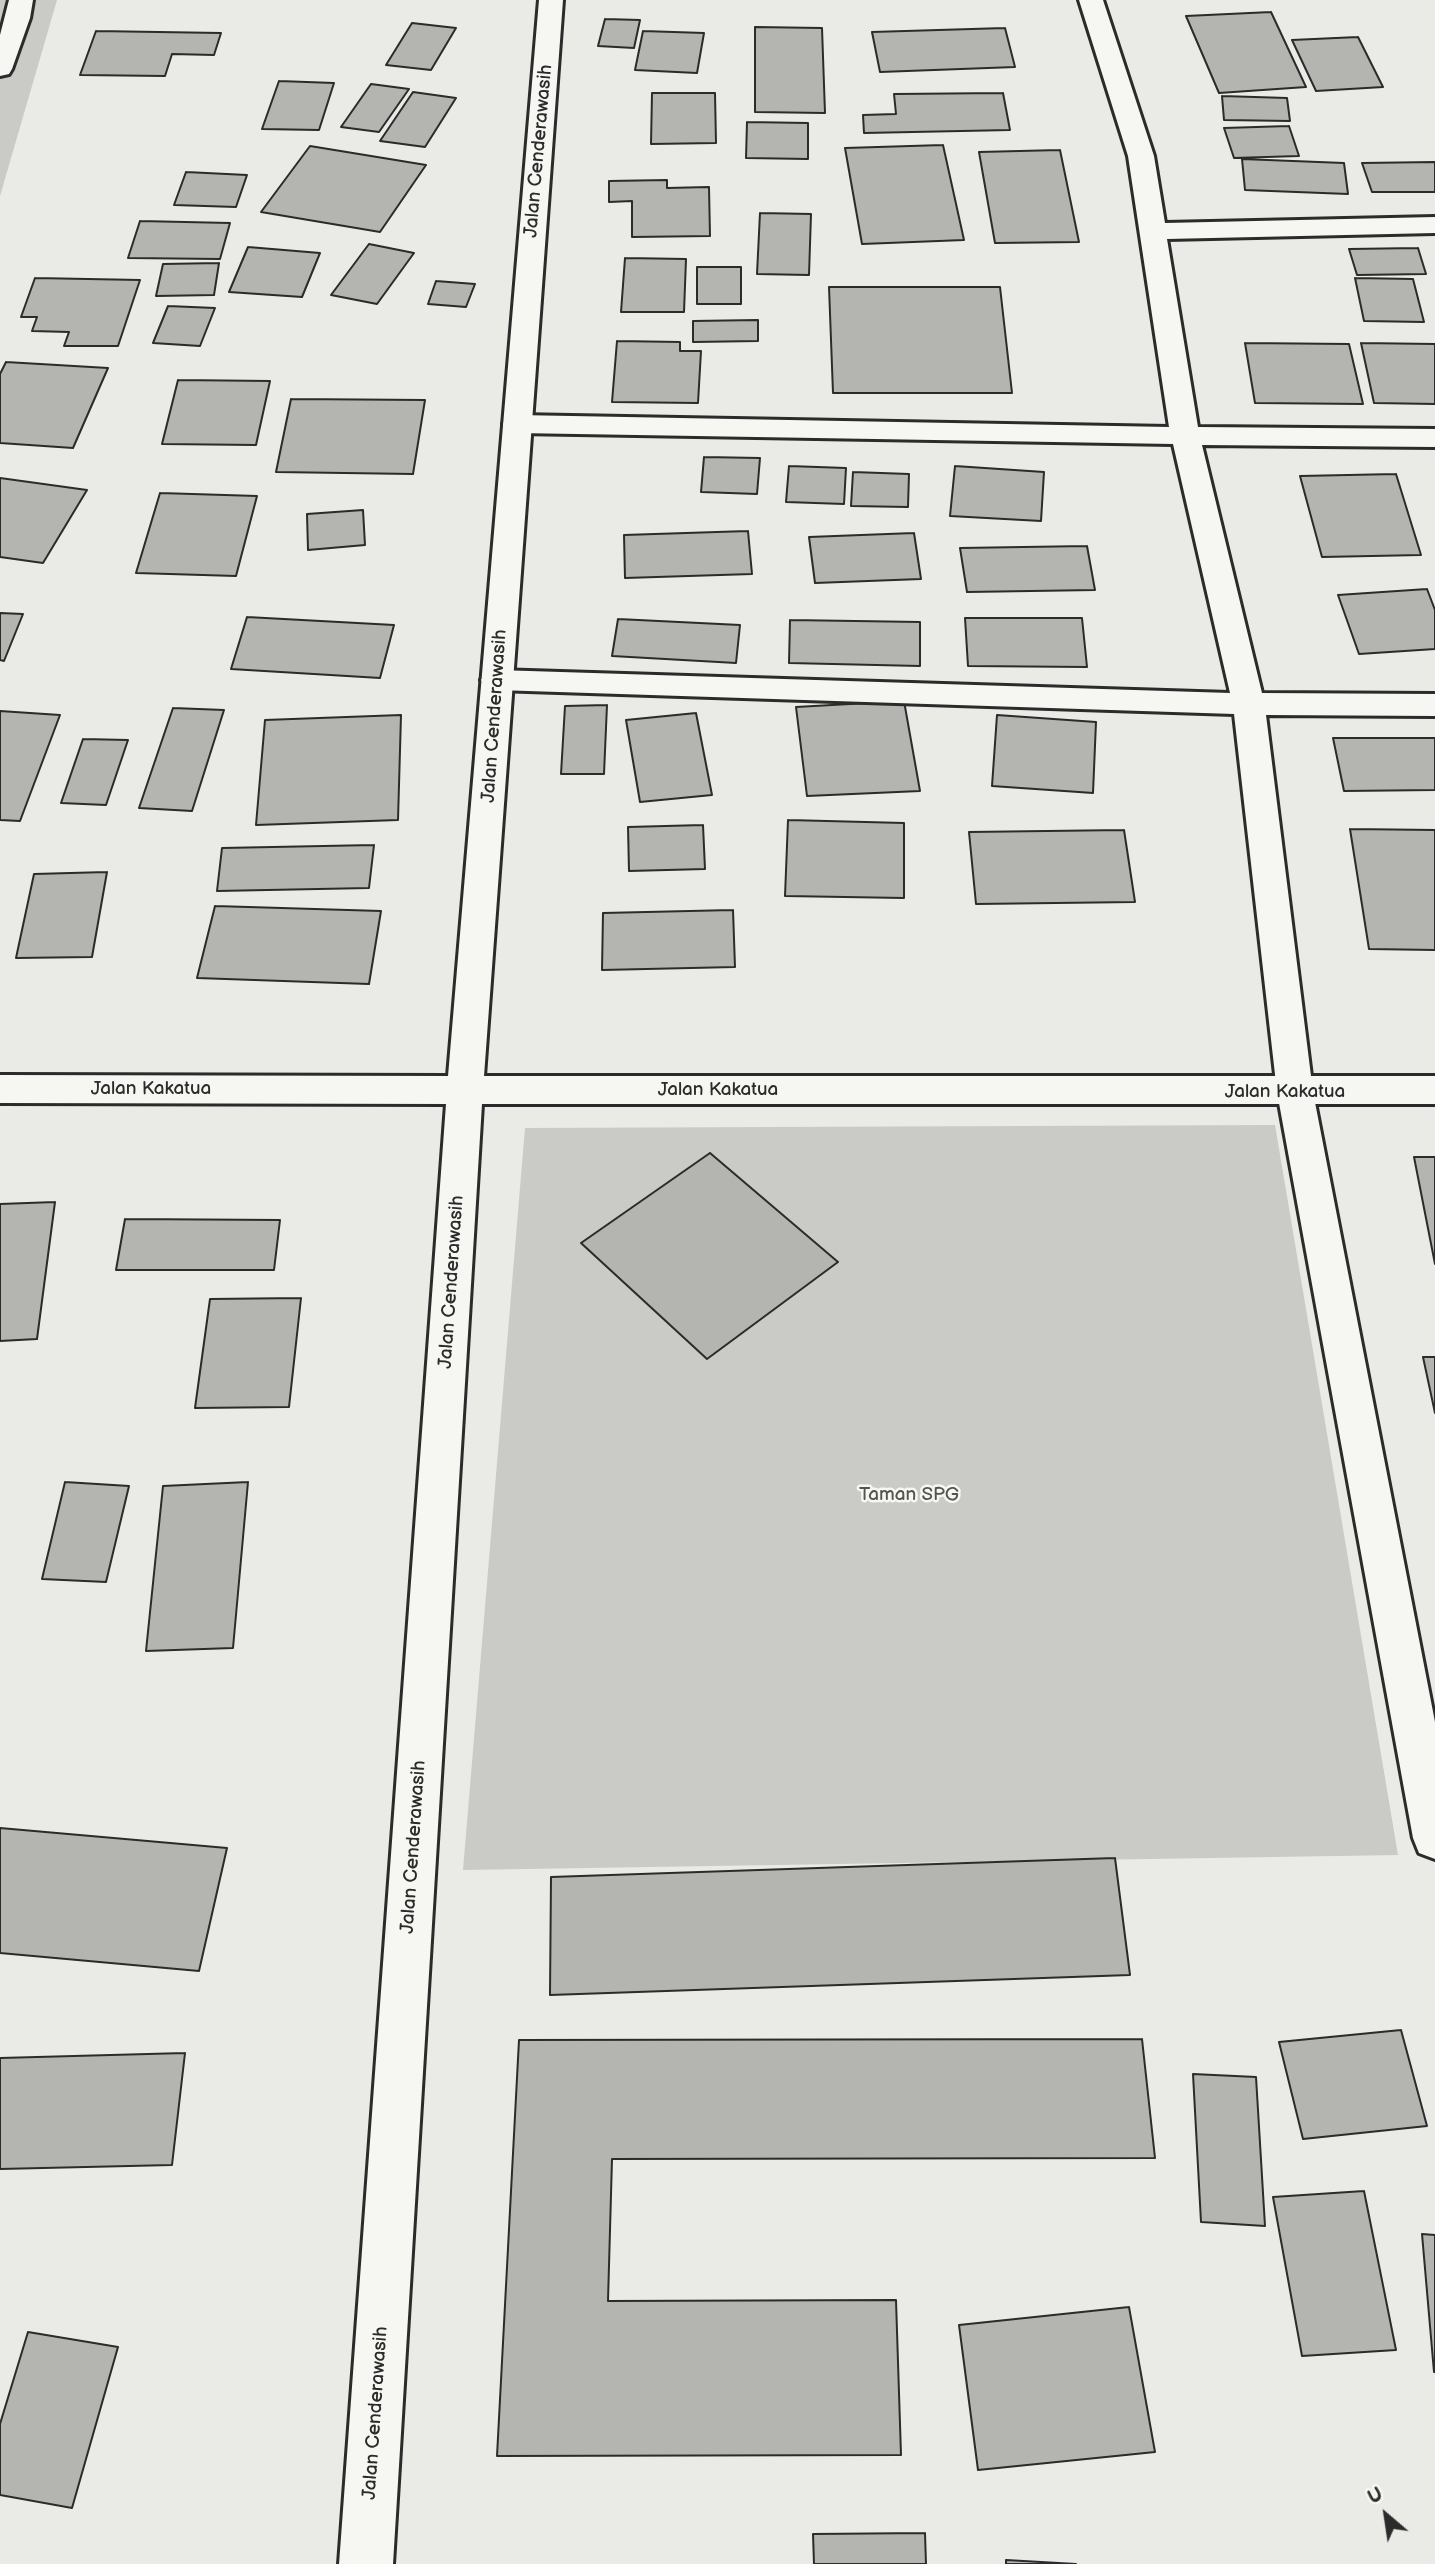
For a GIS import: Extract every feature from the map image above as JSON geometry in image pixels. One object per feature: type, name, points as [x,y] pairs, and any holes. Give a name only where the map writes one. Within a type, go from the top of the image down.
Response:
[{"type":"street","points":[[0,69],[18,18],[21,0]]},
{"type":"street","name":"Jalan Cenderawasih","points":[[366,2564],[465,1089],[551,0]]},
{"type":"street","points":[[1091,0],[1141,156],[1185,436],[1249,704],[1295,1093],[1435,1838]]},
{"type":"street","points":[[1152,231],[1435,225]]},
{"type":"street","points":[[517,424],[1435,438]]},
{"type":"street","points":[[498,680],[1249,704],[1435,705]]},
{"type":"street","name":"Jalan Kakatua","points":[[0,1089],[1295,1093],[1435,1090]]},
{"type":"green space","points":[[0,0],[57,0],[0,196]]},
{"type":"green space","name":"Taman SPG","points":[[1275,1125],[1398,1855],[463,1870],[525,1128]]},
{"type":"building","points":[[1271,12],[1306,87],[1219,93],[1186,16]]},
{"type":"building","points":[[605,19],[640,20],[634,48],[598,46]]},
{"type":"building","points":[[412,23],[456,28],[431,70],[386,65]]},
{"type":"building","points":[[755,27],[822,28],[825,113],[755,112]]},
{"type":"building","points":[[1005,28],[1015,67],[880,72],[872,32]]},
{"type":"building","points":[[96,31],[221,33],[214,55],[172,54],[165,76],[80,75]]},
{"type":"building","points":[[643,31],[704,33],[697,73],[635,70]]},
{"type":"building","points":[[1358,37],[1383,87],[1316,91],[1292,40]]},
{"type":"building","points":[[279,81],[334,83],[319,130],[262,129]]},
{"type":"building","points":[[371,84],[409,89],[379,132],[341,127]]},
{"type":"building","points":[[413,92],[456,98],[425,147],[380,141]]},
{"type":"building","points":[[652,93],[715,93],[716,143],[651,144]]},
{"type":"building","points":[[1003,93],[1010,130],[864,133],[863,115],[896,114],[894,94]]},
{"type":"building","points":[[1222,96],[1287,98],[1290,121],[1224,120]]},
{"type":"building","points":[[747,122],[808,123],[808,159],[746,158]]},
{"type":"building","points":[[1289,126],[1299,156],[1234,158],[1224,128]]},
{"type":"building","points":[[943,145],[964,240],[862,244],[845,148]]},
{"type":"building","points":[[310,146],[426,165],[380,232],[261,212]]},
{"type":"building","points":[[1060,150],[1079,242],[995,243],[979,152]]},
{"type":"building","points":[[1242,159],[1344,163],[1348,194],[1245,190]]},
{"type":"building","points":[[1435,162],[1435,192],[1372,192],[1362,163]]},
{"type":"building","points":[[186,172],[247,175],[236,207],[174,205]]},
{"type":"building","points":[[667,180],[667,188],[709,187],[710,236],[632,237],[632,201],[609,202],[609,181]]},
{"type":"building","points":[[760,213],[811,214],[809,275],[757,274]]},
{"type":"building","points":[[140,221],[230,223],[220,259],[128,258]]},
{"type":"building","points":[[369,244],[414,253],[377,304],[331,295]]},
{"type":"building","points":[[248,247],[320,253],[302,297],[229,292]]},
{"type":"building","points":[[1418,248],[1426,274],[1357,275],[1349,249]]},
{"type":"building","points":[[625,258],[686,259],[684,312],[621,312]]},
{"type":"building","points":[[219,263],[214,295],[156,296],[163,264]]},
{"type":"building","points":[[697,267],[741,267],[741,304],[697,304]]},
{"type":"building","points":[[35,278],[140,280],[118,346],[64,346],[69,332],[32,331],[37,317],[21,317]]},
{"type":"building","points":[[1355,278],[1413,279],[1424,322],[1364,321]]},
{"type":"building","points":[[436,281],[475,284],[466,307],[428,304]]},
{"type":"building","points":[[829,287],[1000,287],[1012,393],[833,393]]},
{"type":"building","points":[[168,306],[215,308],[200,346],[153,343]]},
{"type":"building","points":[[758,320],[758,341],[693,342],[693,321]]},
{"type":"building","points":[[617,341],[680,342],[680,351],[701,351],[698,403],[612,402]]},
{"type":"building","points":[[1245,343],[1349,344],[1363,404],[1255,403]]},
{"type":"building","points":[[1361,343],[1435,344],[1435,404],[1374,403]]},
{"type":"building","points":[[6,362],[108,368],[73,448],[0,443],[0,374]]},
{"type":"building","points":[[178,380],[270,381],[256,445],[162,444]]},
{"type":"building","points":[[291,399],[425,400],[413,474],[276,472]]},
{"type":"building","points":[[704,457],[760,458],[757,494],[701,492]]},
{"type":"building","points":[[789,466],[846,468],[844,504],[786,502]]},
{"type":"building","points":[[955,466],[1044,472],[1041,521],[950,516]]},
{"type":"building","points":[[853,472],[909,474],[908,507],[851,506]]},
{"type":"building","points":[[1396,474],[1421,555],[1322,557],[1300,476]]},
{"type":"building","points":[[0,478],[87,490],[43,563],[0,557]]},
{"type":"building","points":[[160,493],[257,496],[236,576],[136,573]]},
{"type":"building","points":[[363,510],[365,545],[308,550],[307,514]]},
{"type":"building","points":[[748,531],[752,574],[625,578],[624,535]]},
{"type":"building","points":[[914,533],[921,579],[815,583],[809,537]]},
{"type":"building","points":[[1087,546],[1095,590],[967,592],[960,548]]},
{"type":"building","points":[[1427,589],[1435,610],[1435,649],[1359,654],[1338,595]]},
{"type":"building","points":[[0,613],[23,614],[4,661],[0,660]]},
{"type":"building","points":[[247,617],[394,625],[380,678],[231,669]]},
{"type":"building","points":[[965,618],[1082,618],[1087,667],[968,666]]},
{"type":"building","points":[[618,619],[740,625],[736,663],[612,656]]},
{"type":"building","points":[[790,620],[920,622],[920,666],[789,663]]},
{"type":"building","points":[[904,701],[920,791],[807,796],[796,707]]},
{"type":"building","points":[[607,705],[604,774],[561,774],[565,706]]},
{"type":"building","points":[[173,708],[224,710],[192,811],[139,808]]},
{"type":"building","points":[[0,711],[60,715],[20,821],[0,820]]},
{"type":"building","points":[[696,713],[712,795],[640,802],[626,720]]},
{"type":"building","points":[[401,715],[398,820],[256,825],[265,720]]},
{"type":"building","points":[[997,715],[1096,722],[1093,793],[992,786]]},
{"type":"building","points":[[1333,738],[1435,738],[1435,790],[1344,791]]},
{"type":"building","points":[[83,739],[128,740],[106,805],[61,803]]},
{"type":"building","points":[[788,820],[904,823],[904,898],[785,896]]},
{"type":"building","points":[[703,825],[705,869],[629,871],[628,827]]},
{"type":"building","points":[[1350,829],[1435,830],[1435,950],[1369,949]]},
{"type":"building","points":[[1124,830],[1135,902],[976,904],[969,832]]},
{"type":"building","points":[[374,845],[369,888],[217,891],[222,848]]},
{"type":"building","points":[[107,872],[92,957],[16,958],[34,874]]},
{"type":"building","points":[[215,906],[381,911],[369,984],[197,978]]},
{"type":"building","points":[[733,910],[735,967],[602,970],[603,913]]},
{"type":"building","points":[[710,1153],[838,1262],[707,1359],[581,1243]]},
{"type":"building","points":[[1414,1157],[1435,1157],[1435,1264]]},
{"type":"building","points":[[55,1202],[37,1339],[0,1341],[0,1204]]},
{"type":"building","points":[[125,1219],[280,1220],[274,1270],[116,1270]]},
{"type":"building","points":[[301,1298],[289,1407],[195,1408],[210,1299]]},
{"type":"building","points":[[1423,1357],[1435,1357],[1435,1413]]},
{"type":"building","points":[[65,1482],[129,1486],[106,1582],[42,1579]]},
{"type":"building","points":[[248,1482],[233,1648],[146,1651],[163,1486]]},
{"type":"building","points":[[0,1828],[227,1848],[199,1971],[0,1953]]},
{"type":"building","points":[[1115,1858],[1130,1975],[550,1995],[551,1877]]},
{"type":"building","points":[[1401,2030],[1427,2126],[1303,2139],[1279,2042]]},
{"type":"building","points":[[1142,2039],[1155,2158],[612,2159],[608,2301],[896,2300],[901,2455],[497,2456],[519,2040]]},
{"type":"building","points":[[185,2053],[172,2165],[0,2169],[0,2058]]},
{"type":"building","points":[[1193,2074],[1256,2077],[1265,2226],[1201,2222]]},
{"type":"building","points":[[1364,2191],[1396,2350],[1302,2356],[1273,2197]]},
{"type":"building","points":[[1422,2234],[1435,2235],[1435,2372],[1434,2372]]},
{"type":"building","points":[[1129,2307],[1155,2452],[978,2470],[959,2325]]},
{"type":"building","points":[[28,2332],[118,2347],[72,2508],[0,2495],[0,2424]]},
{"type":"building","points":[[925,2533],[926,2564],[814,2564],[813,2534]]},
{"type":"building","points":[[1006,2560],[1076,2564],[1006,2564]]}]
